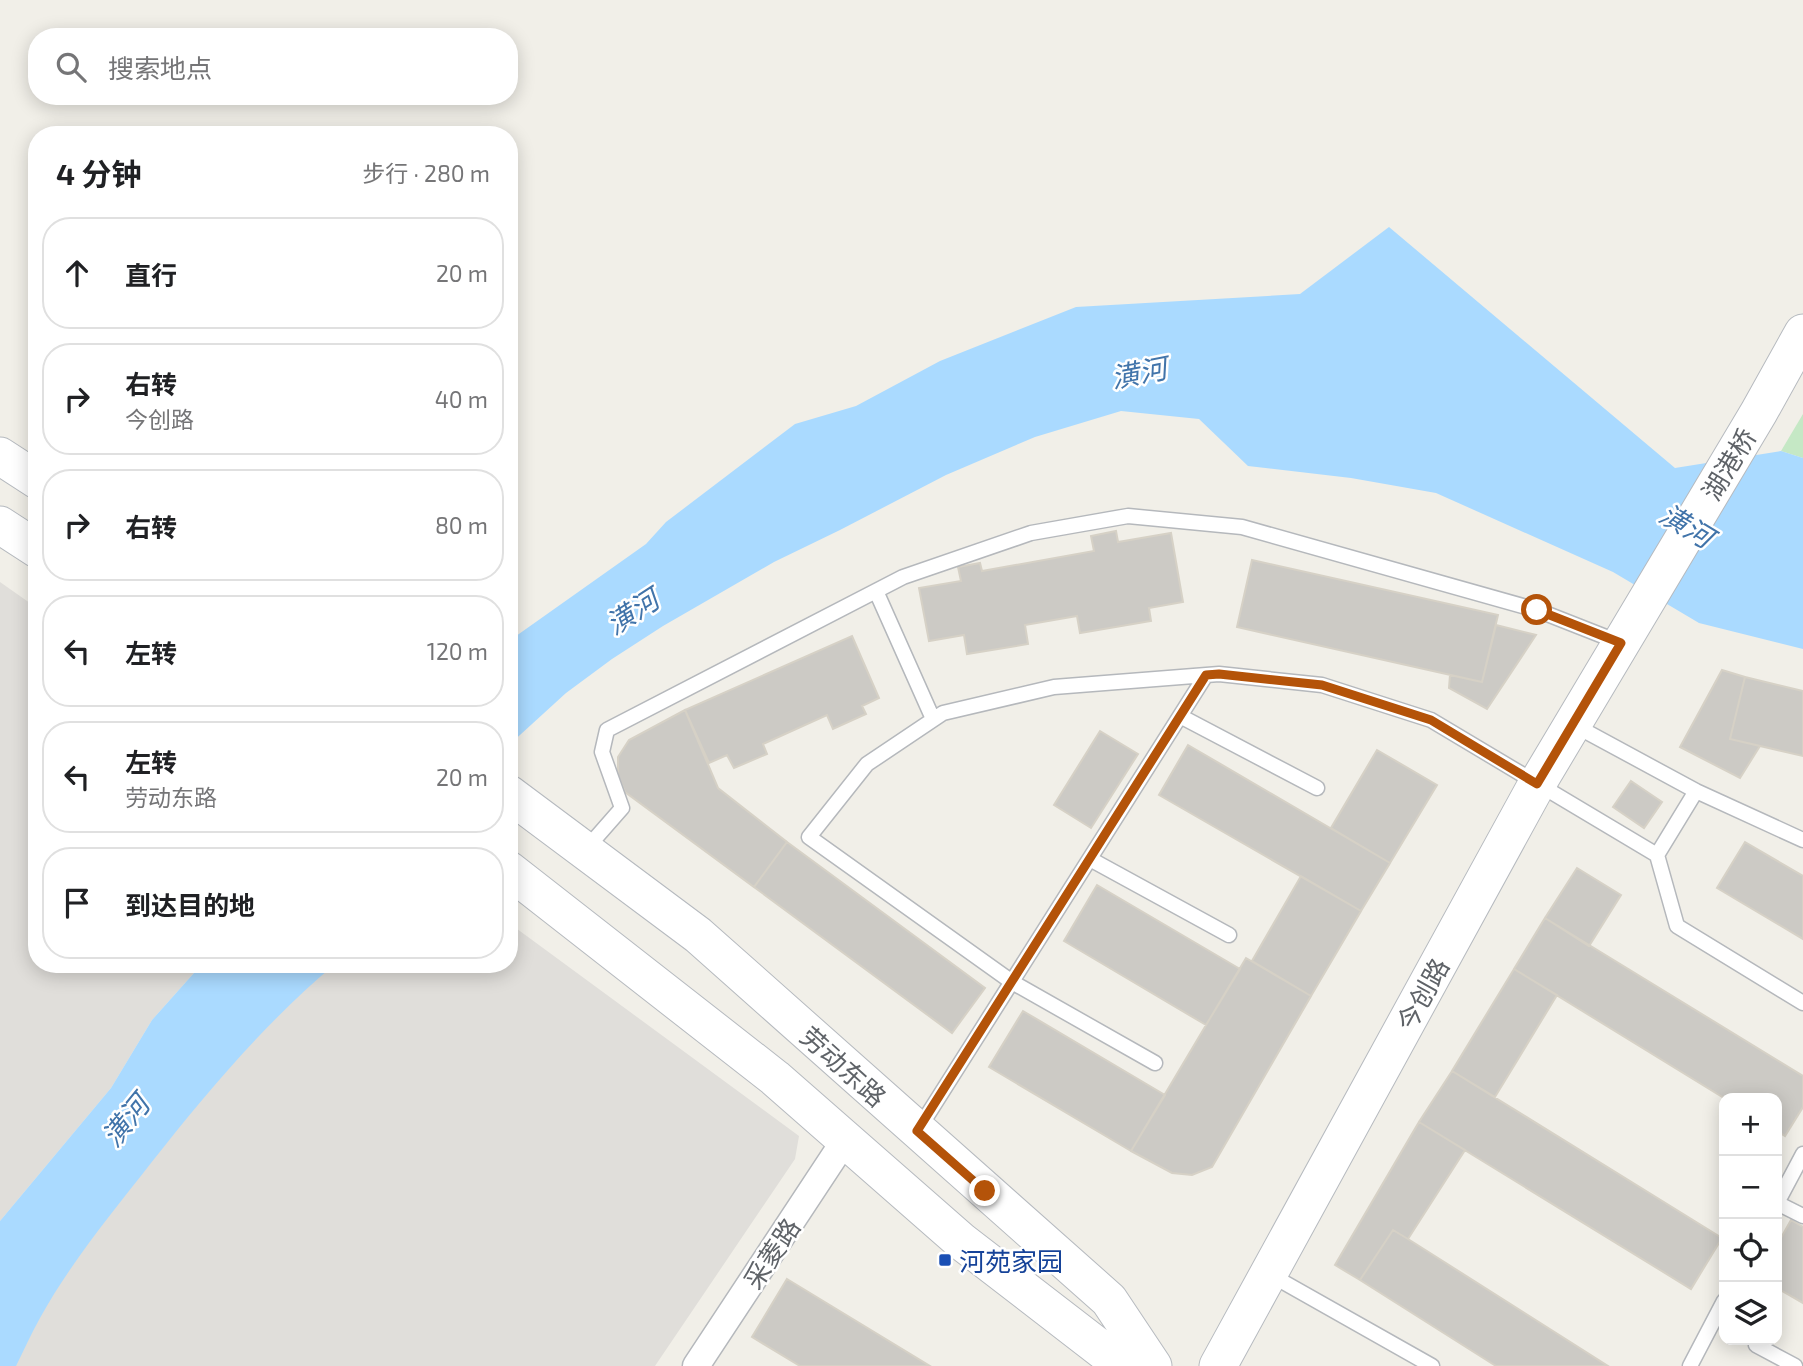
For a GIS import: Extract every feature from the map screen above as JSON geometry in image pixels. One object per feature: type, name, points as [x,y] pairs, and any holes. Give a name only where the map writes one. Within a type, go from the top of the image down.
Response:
[{"type":"main road","name":"湖港桥","points":[[1627,634],[1803,333]]},
{"type":"main road","points":[[0,456],[28,475]]},
{"type":"main road","points":[[0,525],[28,543]]},
{"type":"main road","name":"今创路","points":[[1218,1366],[1537,784],[1627,634]]},
{"type":"main road","name":"劳动东路","points":[[518,800],[698,935],[1109,1300],[1153,1366]]},
{"type":"main road","name":"劳动东路","points":[[518,877],[775,1078],[961,1241],[1123,1366]]},
{"type":"street","name":"采菱路","points":[[696,1366],[845,1140]]},
{"type":"lane","points":[[585,850],[622,808],[602,752],[607,730],[903,577],[1031,533],[1128,516],[1242,527],[1627,634]]},
{"type":"lane","points":[[876,591],[933,719]]},
{"type":"lane","points":[[1155,1063],[1012,982],[809,836],[867,764],[943,713],[1054,687],[1219,674],[1322,685],[1431,720],[1657,855],[1677,926],[1803,1003]]},
{"type":"lane","points":[[917,1131],[1206,675]]},
{"type":"lane","points":[[1180,716],[1317,788]]},
{"type":"lane","points":[[1573,724],[1696,792],[1803,840]]},
{"type":"lane","points":[[1657,855],[1696,792]]},
{"type":"lane","points":[[1090,859],[1229,935]]},
{"type":"lane","points":[[1782,1194],[1803,1154]]},
{"type":"lane","points":[[1782,1206],[1803,1216]]},
{"type":"lane","points":[[1269,1274],[1433,1366]]},
{"type":"lane","points":[[1690,1366],[1719,1311]]},
{"type":"lane","points":[[1756,1345],[1795,1366]]},
{"type":"shaded area","points":[[0,582],[28,602],[28,973],[194,973],[152,1020],[111,1088],[0,1221]]},
{"type":"shaded area","points":[[518,930],[799,1136],[795,1159],[655,1366],[0,1366],[269,973],[518,973]]},
{"type":"green space","points":[[1803,414],[1803,458],[1781,451]]},
{"type":"water","name":"潢河","points":[[1389,227],[1675,468],[1781,451],[1803,458],[1803,649],[1699,623],[1613,572],[1436,493],[1351,478],[1248,466],[1199,419],[1121,411],[1035,437],[946,475],[774,562],[663,626],[612,659],[566,693],[518,737],[518,635],[646,544],[666,522],[795,424],[856,406],[940,361],[1076,307],[1300,294]]},
{"type":"water","name":"潢河","points":[[194,973],[325,973],[261,1034],[194,1110],[78,1258],[52,1297],[16,1366],[0,1366],[0,1221],[111,1088],[152,1020]]},
{"type":"building","points":[[1116,531],[1118,542],[1171,533],[1183,602],[1149,608],[1151,621],[1080,633],[1077,616],[1025,625],[1028,644],[967,654],[964,635],[929,641],[919,588],[961,581],[958,567],[980,563],[982,571],[1094,551],[1091,536]]},
{"type":"building","points":[[1252,560],[1498,615],[1482,682],[1237,627]]},
{"type":"building","points":[[1496,625],[1536,635],[1487,709],[1449,688],[1450,675],[1482,682]]},
{"type":"building","points":[[852,636],[879,698],[862,706],[866,714],[833,729],[827,715],[763,744],[767,754],[734,768],[727,755],[709,763],[685,710]]},
{"type":"building","points":[[1722,670],[1745,677],[1730,739],[1760,746],[1740,778],[1680,747]]},
{"type":"building","points":[[1745,677],[1803,691],[1803,756],[1730,739]]},
{"type":"building","points":[[685,710],[718,788],[787,842],[754,887],[625,792],[618,776],[618,757],[629,740]]},
{"type":"building","points":[[1100,731],[1138,754],[1091,828],[1054,805]]},
{"type":"building","points":[[1188,745],[1390,863],[1361,911],[1159,795]]},
{"type":"building","points":[[1377,750],[1437,785],[1390,863],[1331,828]]},
{"type":"building","points":[[1631,781],[1662,802],[1644,828],[1613,807]]},
{"type":"building","points":[[787,842],[985,988],[952,1033],[754,887]]},
{"type":"building","points":[[1745,842],[1803,876],[1803,939],[1717,888]]},
{"type":"building","points":[[1577,868],[1621,895],[1589,946],[1545,918]]},
{"type":"building","points":[[1301,876],[1361,911],[1311,996],[1252,961]]},
{"type":"building","points":[[1097,885],[1240,969],[1206,1025],[1064,941]]},
{"type":"building","points":[[1545,918],[1803,1076],[1803,1107],[1785,1136],[1782,1134],[1782,1093],[1719,1095],[1514,969]]},
{"type":"building","points":[[1246,958],[1311,996],[1212,1167],[1192,1175],[1172,1173],[1131,1151]]},
{"type":"building","points":[[1514,969],[1557,995],[1495,1097],[1452,1071]]},
{"type":"building","points":[[1023,1011],[1165,1095],[1131,1151],[989,1067]]},
{"type":"building","points":[[1452,1071],[1719,1236],[1719,1243],[1691,1289],[1419,1122]]},
{"type":"building","points":[[1419,1122],[1465,1150],[1408,1239],[1393,1230],[1360,1280],[1335,1265]]},
{"type":"building","points":[[1791,1220],[1803,1227],[1803,1303],[1782,1291],[1782,1236]]},
{"type":"building","points":[[1393,1230],[1608,1366],[1496,1366],[1360,1280]]},
{"type":"building","points":[[787,1279],[930,1366],[800,1366],[752,1337]]},
{"type":"place","name":"河苑家园","points":[[945,1260]]},
{"type":"route","points":[[985,1191],[917,1131],[1206,675],[1219,674],[1322,685],[1431,720],[1537,784],[1621,643],[1537,610]]}]
